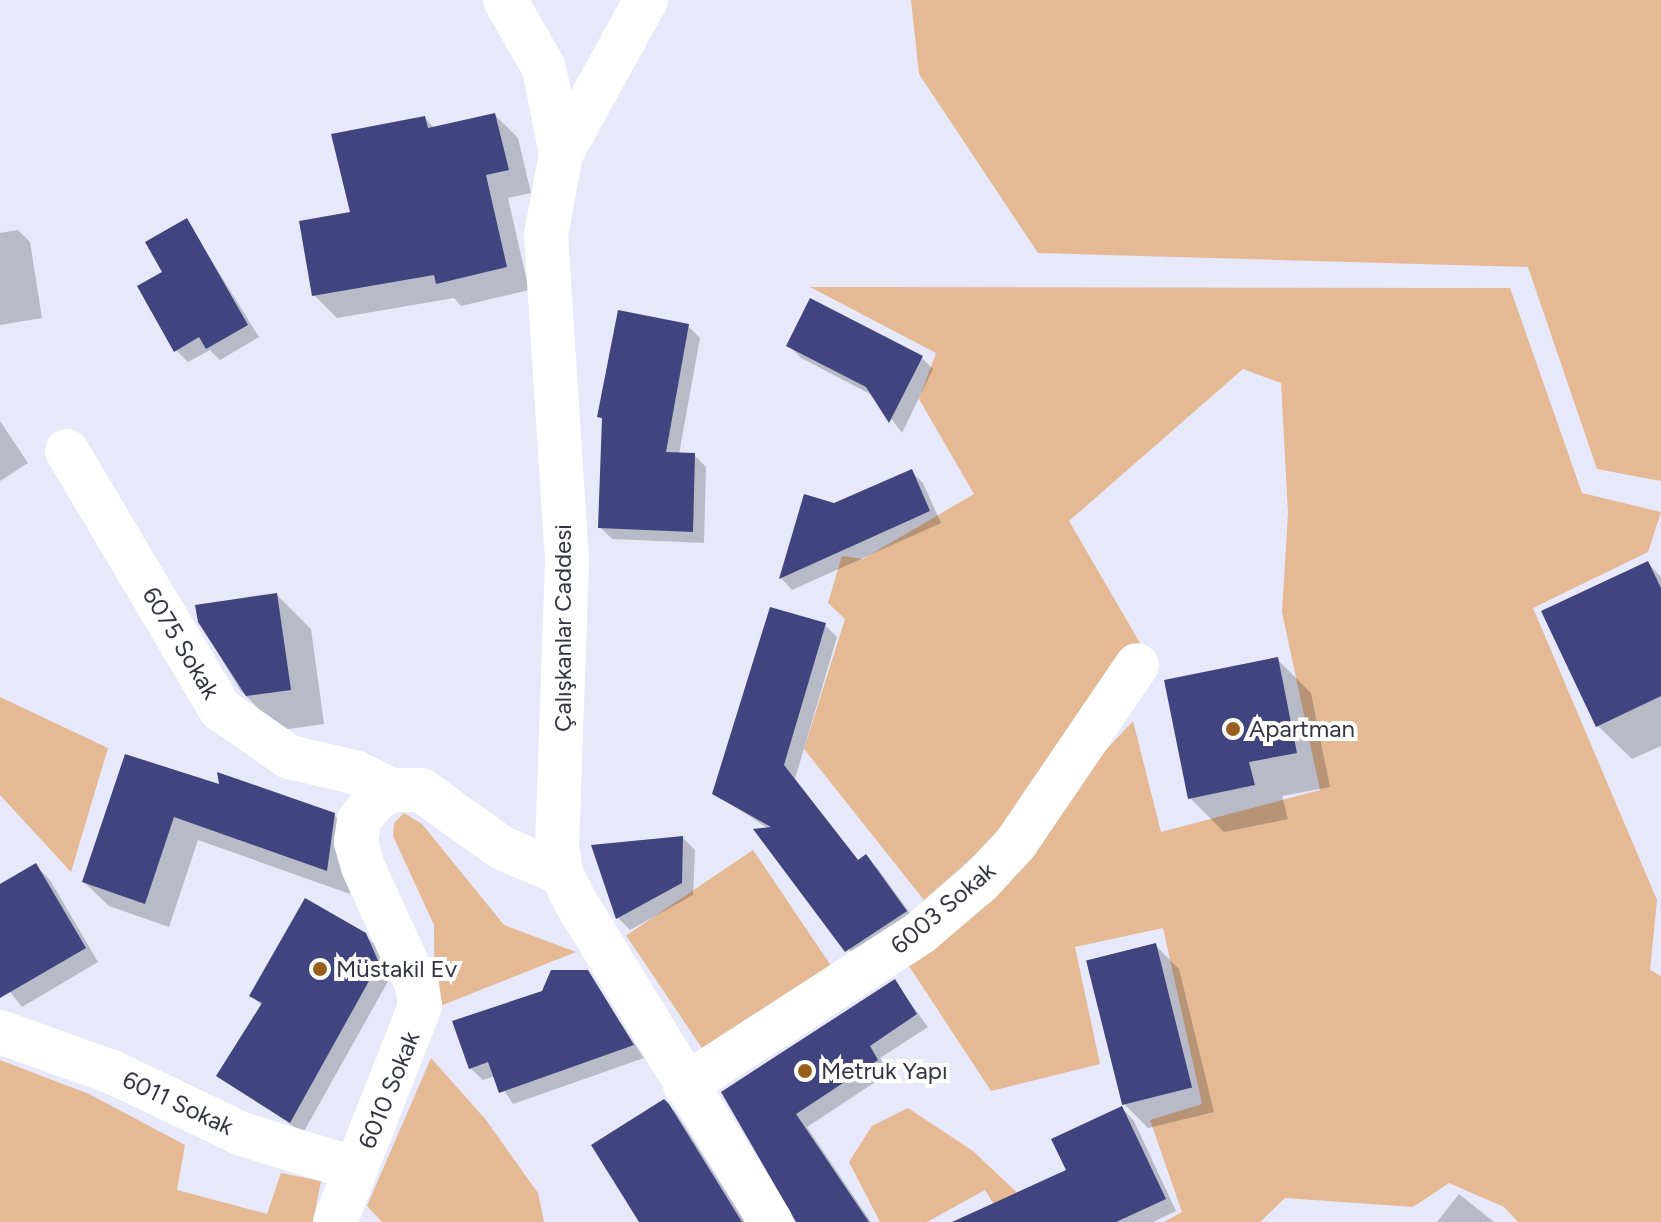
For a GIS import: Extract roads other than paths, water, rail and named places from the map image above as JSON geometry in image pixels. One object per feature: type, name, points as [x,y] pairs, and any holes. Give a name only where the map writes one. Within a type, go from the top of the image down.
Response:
[{"type":"street","points":[[505,0],[544,68],[561,154]]},
{"type":"street","name":"Çalışkanlar Caddesi","points":[[646,0],[561,154],[546,235],[567,562],[557,845],[561,873],[685,1085],[771,1222]]},
{"type":"street","name":"6075 Sokak","points":[[67,451],[220,709],[289,757],[354,772],[392,790],[421,790],[502,848],[561,873]]},
{"type":"street","name":"6003 Sokak","points":[[685,1085],[920,933],[980,882],[1016,843],[1137,665]]},
{"type":"street","name":"6010 Sokak","points":[[335,1222],[420,1006],[417,985],[382,914],[356,842],[359,820],[375,800],[392,790]]},
{"type":"street","name":"6011 Sokak","points":[[0,1032],[112,1072],[242,1134],[356,1169]]},
{"type":"place","name":"Apartman","points":[[1233,729]]},
{"type":"place","name":"Müstakil Ev","points":[[320,969]]},
{"type":"place","name":"Metruk Yapı","points":[[805,1071]]}]
